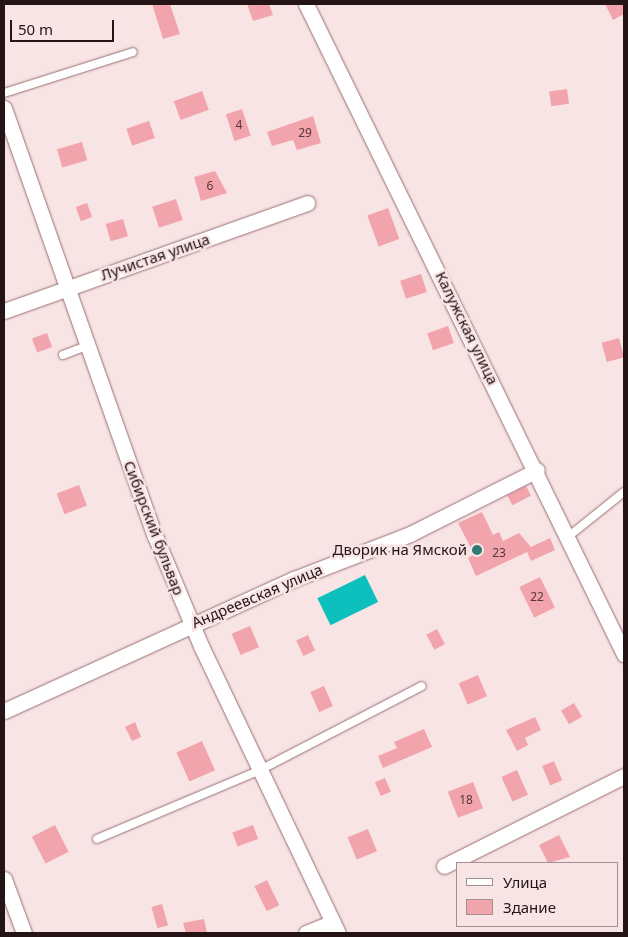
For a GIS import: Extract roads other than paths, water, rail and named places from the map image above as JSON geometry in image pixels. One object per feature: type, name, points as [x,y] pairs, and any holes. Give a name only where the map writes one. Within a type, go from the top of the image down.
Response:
[{"type":"street","name":"Калужская улица","points":[[306,4],[537,470],[624,654]]},
{"type":"street","name":"Сибирский бульвар","points":[[4,108],[69,287],[155,536],[192,624],[335,928]]},
{"type":"street","name":"Лучистая улица","points":[[4,311],[307,203]]},
{"type":"street","name":"Андреевская улица","points":[[4,710],[192,624],[410,534],[537,470]]},
{"type":"street","points":[[444,866],[624,776]]},
{"type":"street","points":[[4,879],[24,933]]},
{"type":"street","points":[[306,933],[335,928]]},
{"type":"lane","points":[[4,93],[133,52]]},
{"type":"lane","points":[[63,355],[89,346]]},
{"type":"lane","points":[[569,536],[624,492]]},
{"type":"lane","points":[[97,839],[260,770],[422,686]]},
{"type":"water","points":[[365,575],[378,602],[331,625],[317,598]]},
{"type":"place","name":"Дворик на Ямской","points":[[477,550]]}]
